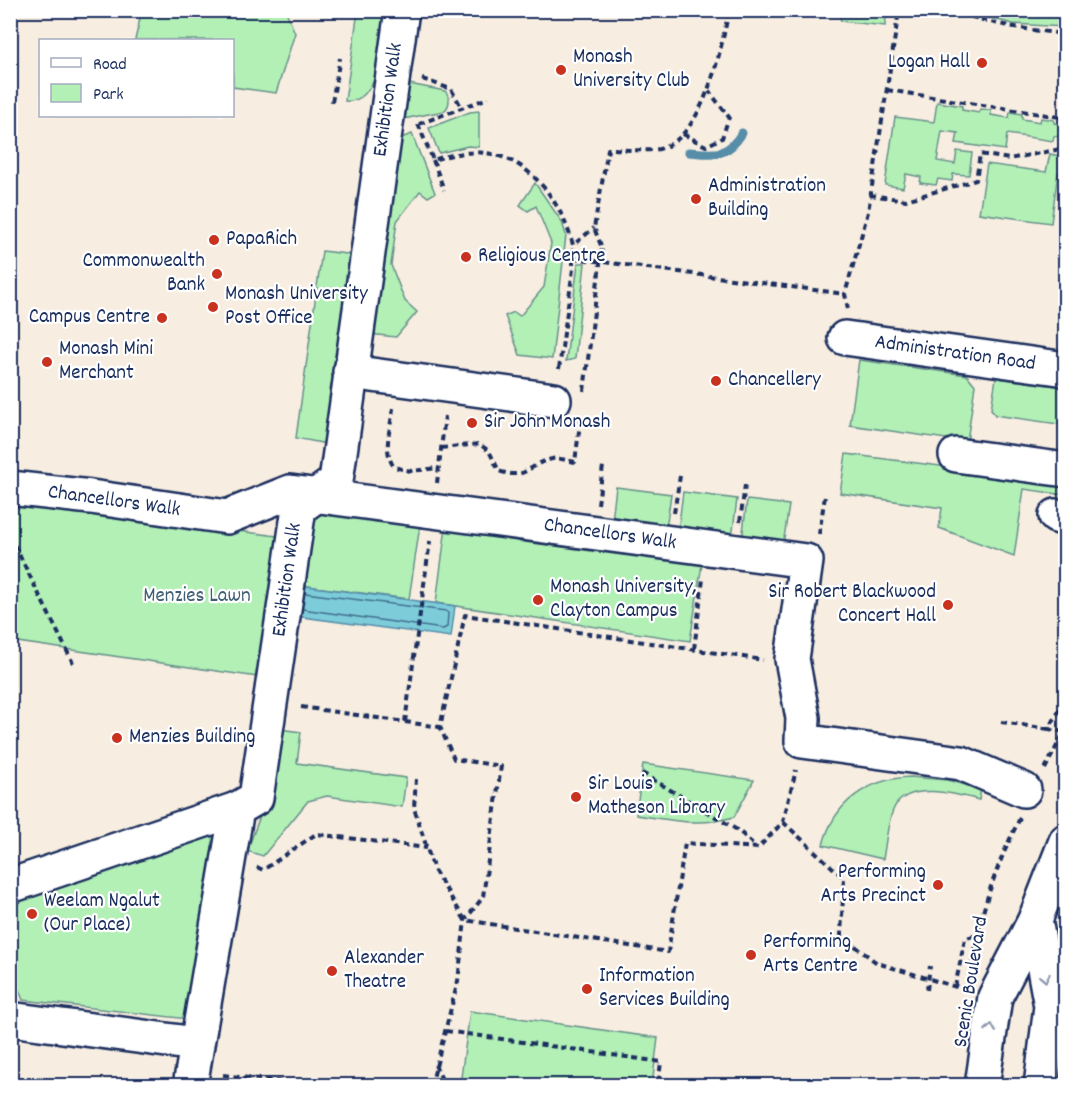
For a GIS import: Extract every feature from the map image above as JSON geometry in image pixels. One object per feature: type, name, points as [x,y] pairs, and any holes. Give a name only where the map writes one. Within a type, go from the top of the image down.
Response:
[{"type":"street","name":"Exhibition Walk","points":[[237,809],[256,798],[284,607],[307,501],[336,481],[402,10]]},
{"type":"street","name":"Administration Road","points":[[847,324],[1065,369]]},
{"type":"street","points":[[350,372],[574,399]]},
{"type":"street","points":[[956,455],[1065,470]]},
{"type":"street","name":"Chancellors Walk","points":[[10,489],[91,497],[227,517],[290,492],[307,501],[433,518],[806,561]]},
{"type":"street","points":[[806,561],[793,664],[803,718],[802,741],[961,764],[1030,793]]},
{"type":"street","points":[[10,886],[237,809],[193,1067],[10,1019]]},
{"type":"street","name":"Scenic Boulevard","points":[[981,1086],[995,997],[1047,910],[1065,841]]},
{"type":"street","points":[[1041,1086],[1050,1006],[1047,910]]},
{"type":"path","points":[[574,399],[601,261],[602,248],[594,228],[608,149],[660,149],[683,134],[709,92],[729,10]]},
{"type":"path","points":[[791,10],[813,14],[825,10]]},
{"type":"path","points":[[847,324],[845,294],[870,195],[899,10]]},
{"type":"path","points":[[951,10],[995,24],[1065,34]]},
{"type":"path","points":[[332,102],[340,58]]},
{"type":"path","points":[[393,69],[451,89],[462,108]]},
{"type":"path","points":[[887,90],[1065,118]]},
{"type":"path","points":[[683,134],[706,146],[722,138],[729,117],[709,92]]},
{"type":"path","points":[[383,137],[488,98]]},
{"type":"path","points":[[419,124],[444,190]]},
{"type":"path","points":[[870,195],[906,200],[976,180],[980,154],[1009,159],[1065,148]]},
{"type":"path","points":[[433,160],[467,152],[495,155],[521,167],[544,184],[559,207],[573,245],[569,306],[575,462],[553,458],[528,472],[512,476],[499,471],[489,452],[479,444],[441,448]]},
{"type":"path","points":[[573,245],[594,228]]},
{"type":"path","points":[[573,258],[845,294]]},
{"type":"path","points":[[398,378],[387,457],[394,467],[411,471],[439,468]]},
{"type":"path","points":[[405,722],[449,385]]},
{"type":"path","points":[[806,561],[818,540],[825,496]]},
{"type":"path","points":[[10,536],[73,663]]},
{"type":"path","points":[[694,650],[707,548]]},
{"type":"path","points":[[431,1086],[458,981],[465,920],[483,897],[501,766],[454,759],[440,727],[465,615],[793,664]]},
{"type":"path","points":[[1001,722],[1049,729],[1065,698]]},
{"type":"path","points":[[270,703],[440,727]]},
{"type":"path","name":"Scenic Boulevard","points":[[955,987],[968,991],[975,935],[996,867],[1030,793],[1064,732],[1049,729]]},
{"type":"path","points":[[758,848],[783,822],[791,796],[802,741]]},
{"type":"path","points":[[642,773],[739,831],[758,848]]},
{"type":"path","points":[[416,779],[414,808],[434,870],[465,920],[668,952],[685,843],[758,848]]},
{"type":"path","points":[[783,822],[844,878],[841,935],[877,963],[955,987],[965,939],[975,935]]},
{"type":"path","points":[[256,867],[263,870],[316,834],[427,848]]},
{"type":"path","points":[[927,990],[930,966]]},
{"type":"path","points":[[446,1031],[661,1062],[658,1086]]},
{"type":"path","points":[[435,1064],[445,1086]]},
{"type":"path","points":[[193,1067],[292,1083]]},
{"type":"shaded area","name":"Monash University, Clayton Campus","points":[[11,11],[1065,11],[1065,1085],[11,1085]]},
{"type":"green space","points":[[142,10],[286,11],[295,33],[276,93],[234,87],[234,39],[135,39]]},
{"type":"green space","points":[[358,11],[389,11],[383,51],[374,81],[357,99],[345,101]]},
{"type":"green space","points":[[850,11],[887,11],[885,26],[841,21],[840,16]]},
{"type":"green space","points":[[963,11],[1065,11],[1065,27],[1013,24]]},
{"type":"green space","points":[[404,83],[445,91],[449,99],[448,107],[444,111],[398,120]]},
{"type":"green space","points":[[937,102],[962,106],[962,110],[979,113],[980,109],[991,110],[991,115],[1009,118],[1010,112],[1022,114],[1022,119],[1040,122],[1041,118],[1054,120],[1054,123],[1065,125],[1065,138],[1054,136],[1053,141],[1007,134],[1005,150],[956,143],[958,133],[942,131],[937,161],[955,164],[957,151],[972,153],[969,175],[953,174],[952,181],[938,179],[936,185],[920,183],[921,177],[906,174],[903,188],[885,185],[895,117],[934,122]]},
{"type":"green space","points":[[479,111],[479,147],[468,146],[439,153],[429,128],[470,112]]},
{"type":"green space","points":[[412,134],[435,193],[428,197],[420,191],[397,221],[391,265],[405,301],[417,312],[396,337],[369,334],[395,140]]},
{"type":"green space","points":[[1065,150],[1065,174],[1058,173],[1051,223],[979,213],[987,164],[1046,172],[1050,154],[1064,157]]},
{"type":"green space","points":[[535,183],[562,222],[566,235],[552,359],[520,355],[505,316],[514,312],[520,316],[544,287],[551,243],[536,206],[528,211],[520,205]]},
{"type":"green space","points":[[322,251],[355,255],[327,444],[296,438]]},
{"type":"green space","points":[[578,263],[585,263],[575,359],[566,361]]},
{"type":"green space","points":[[859,360],[967,375],[975,385],[967,442],[850,425]]},
{"type":"green space","points":[[996,378],[1065,387],[1065,425],[995,415],[991,409]]},
{"type":"green space","points":[[846,454],[1066,482],[1065,495],[1024,489],[1014,556],[939,528],[942,508],[840,493]]},
{"type":"green space","points":[[616,487],[671,494],[666,529],[612,521]]},
{"type":"green space","points":[[683,492],[737,499],[732,538],[678,531]]},
{"type":"green space","points":[[747,500],[789,505],[783,545],[742,540]]},
{"type":"green space","name":"Menzies Lawn","points":[[12,501],[284,537],[264,678],[11,641]]},
{"type":"green space","points":[[309,509],[420,525],[409,599],[299,585]]},
{"type":"green space","points":[[446,527],[702,564],[690,641],[436,603]]},
{"type":"green space","points":[[279,729],[301,732],[297,763],[406,778],[402,807],[327,796],[308,801],[263,856],[247,851],[269,792]]},
{"type":"green space","points":[[643,764],[754,780],[734,817],[709,822],[662,819],[636,815]]},
{"type":"green space","points":[[910,777],[947,780],[981,789],[979,800],[946,793],[921,792],[901,800],[894,808],[890,820],[883,859],[823,845],[835,817],[855,796],[880,782]]},
{"type":"green space","points":[[217,830],[188,1019],[23,1000],[11,969],[18,902]]},
{"type":"green space","points":[[470,1011],[658,1038],[652,1085],[460,1085]]},
{"type":"water","points":[[299,585],[455,606],[451,637],[295,616]]},
{"type":"waterway","points":[[689,152],[714,153],[726,150],[737,141],[742,133]]},
{"type":"place","name":"Logan Hall","points":[[982,63]]},
{"type":"place","name":"Monash University Club","points":[[561,70]]},
{"type":"place","name":"Administration Building","points":[[696,199]]},
{"type":"place","name":"PapaRich","points":[[214,240]]},
{"type":"place","name":"Religious Centre","points":[[466,257]]},
{"type":"place","name":"Commonwealth Bank","points":[[217,274]]},
{"type":"place","name":"Monash University Post Office","points":[[213,307]]},
{"type":"place","name":"Campus Centre","points":[[162,318]]},
{"type":"place","name":"Monash Mini Merchant","points":[[47,362]]},
{"type":"place","name":"Chancellery","points":[[716,381]]},
{"type":"place","name":"Sir John Monash","points":[[472,423]]},
{"type":"place","name":"Monash University, Clayton Campus","points":[[538,600]]},
{"type":"place","name":"Sir Robert Blackwood Concert Hall","points":[[948,605]]},
{"type":"place","name":"Menzies Building","points":[[117,738]]},
{"type":"place","name":"Sir Louis Matheson Library","points":[[576,797]]},
{"type":"place","name":"Performing Arts Precinct","points":[[938,885]]},
{"type":"place","name":"Weelam Ngalut (Our Place)","points":[[32,914]]},
{"type":"place","name":"Performing Arts Centre","points":[[751,955]]},
{"type":"place","name":"Alexander Theatre","points":[[332,971]]},
{"type":"place","name":"Information Services Building","points":[[587,989]]}]
